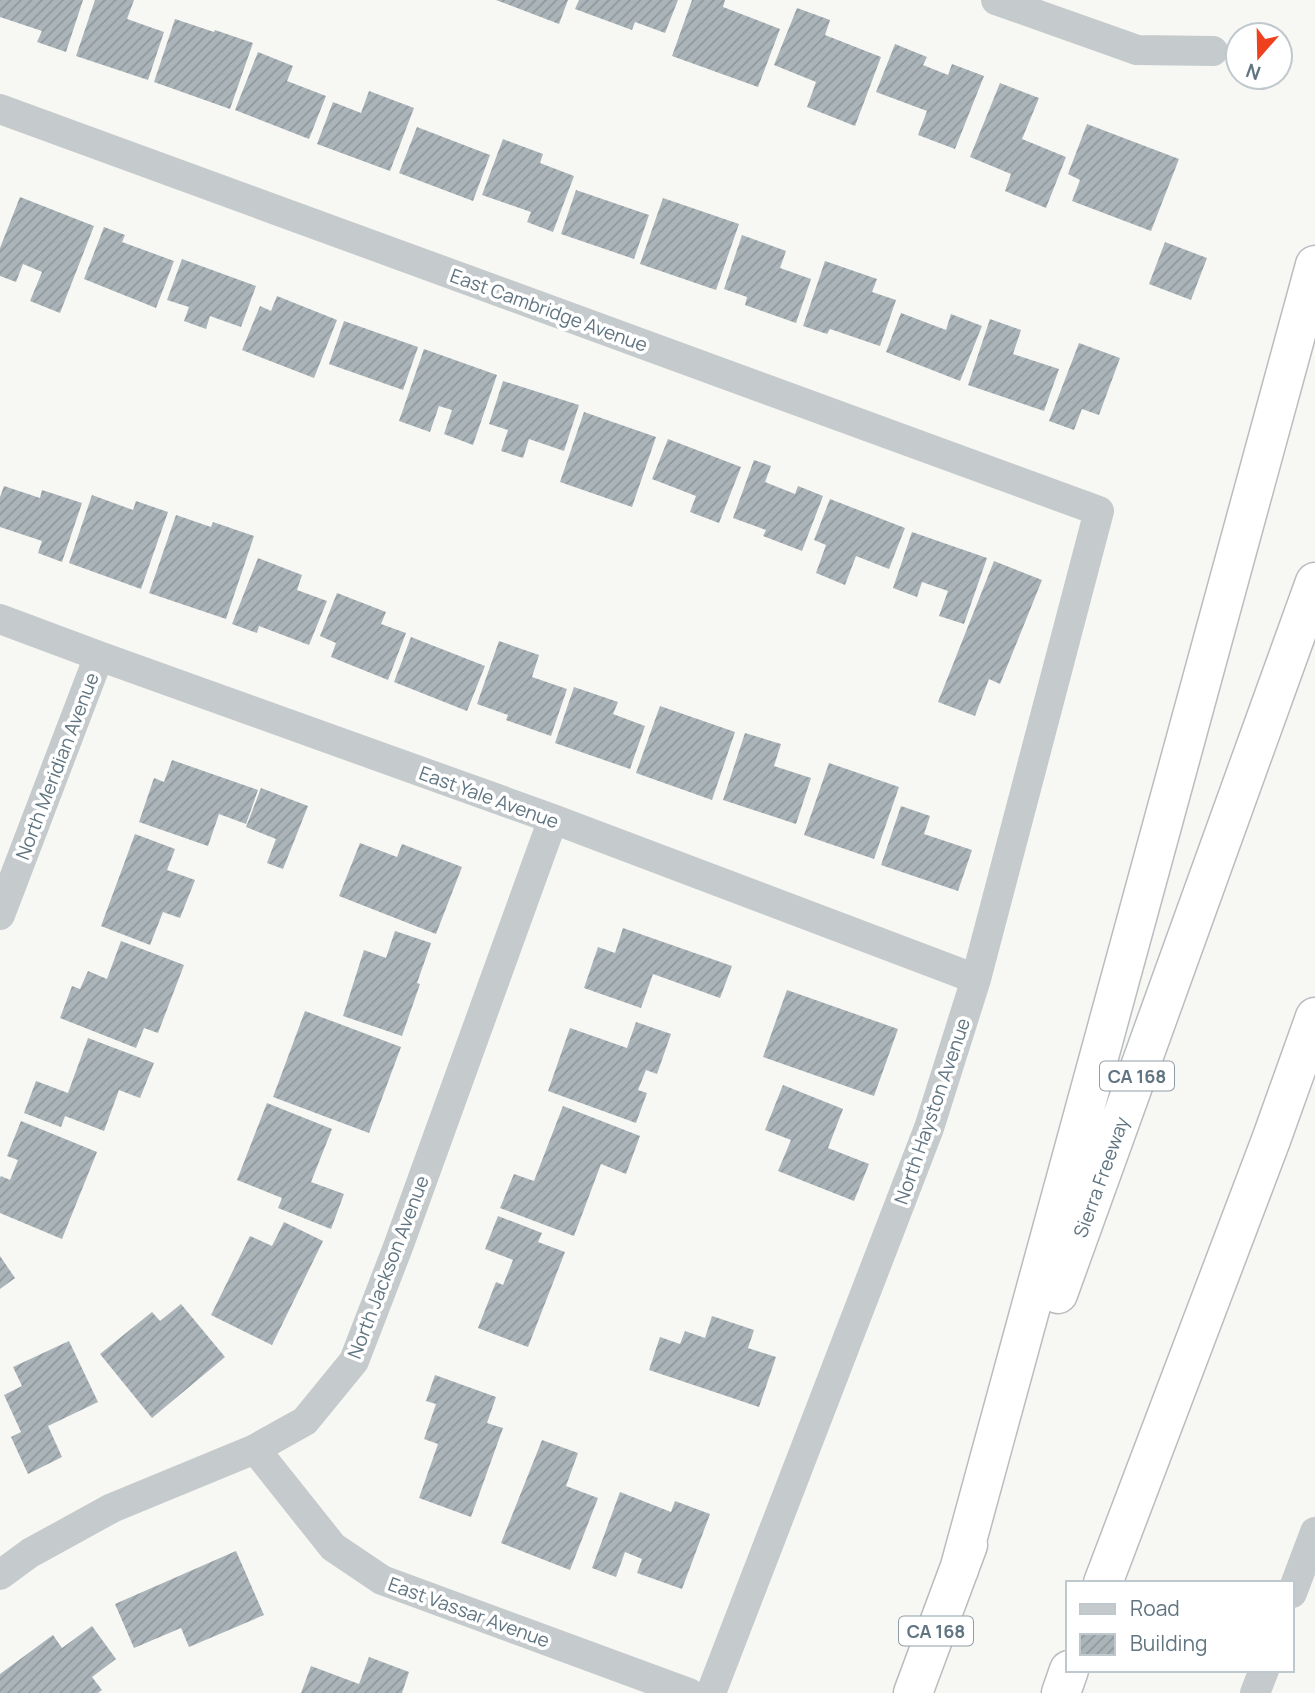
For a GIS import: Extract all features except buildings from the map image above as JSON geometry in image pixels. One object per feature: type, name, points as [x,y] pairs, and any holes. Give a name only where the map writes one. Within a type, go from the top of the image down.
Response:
[{"type":"highway","points":[[959,1570],[1315,265]]},
{"type":"highway","name":"Sierra Freeway","points":[[913,1693],[1315,582]]},
{"type":"highway","points":[[1103,1581],[1315,1017]]},
{"type":"highway","points":[[1270,1140],[1315,1044]]},
{"type":"highway","points":[[1061,1693],[1068,1672]]},
{"type":"street","points":[[996,0],[1137,50],[1213,51]]},
{"type":"street","name":"East Cambridge Avenue","points":[[0,110],[1099,511]]},
{"type":"street","name":"North Hayston Avenue","points":[[711,1693],[929,1128],[976,979],[1099,511]]},
{"type":"street","name":"East Yale Avenue","points":[[0,619],[553,819],[976,979]]},
{"type":"street","name":"North Meridian Avenue","points":[[0,915],[99,656]]},
{"type":"street","name":"North Jackson Avenue","points":[[0,1575],[30,1553],[112,1508],[255,1450],[305,1421],[354,1361],[553,819]]},
{"type":"street","name":"East Vassar Avenue","points":[[255,1450],[332,1547],[382,1580],[690,1693]]},
{"type":"street","points":[[1294,1588],[1315,1532]]},
{"type":"street","points":[[1255,1693],[1263,1672]]}]
